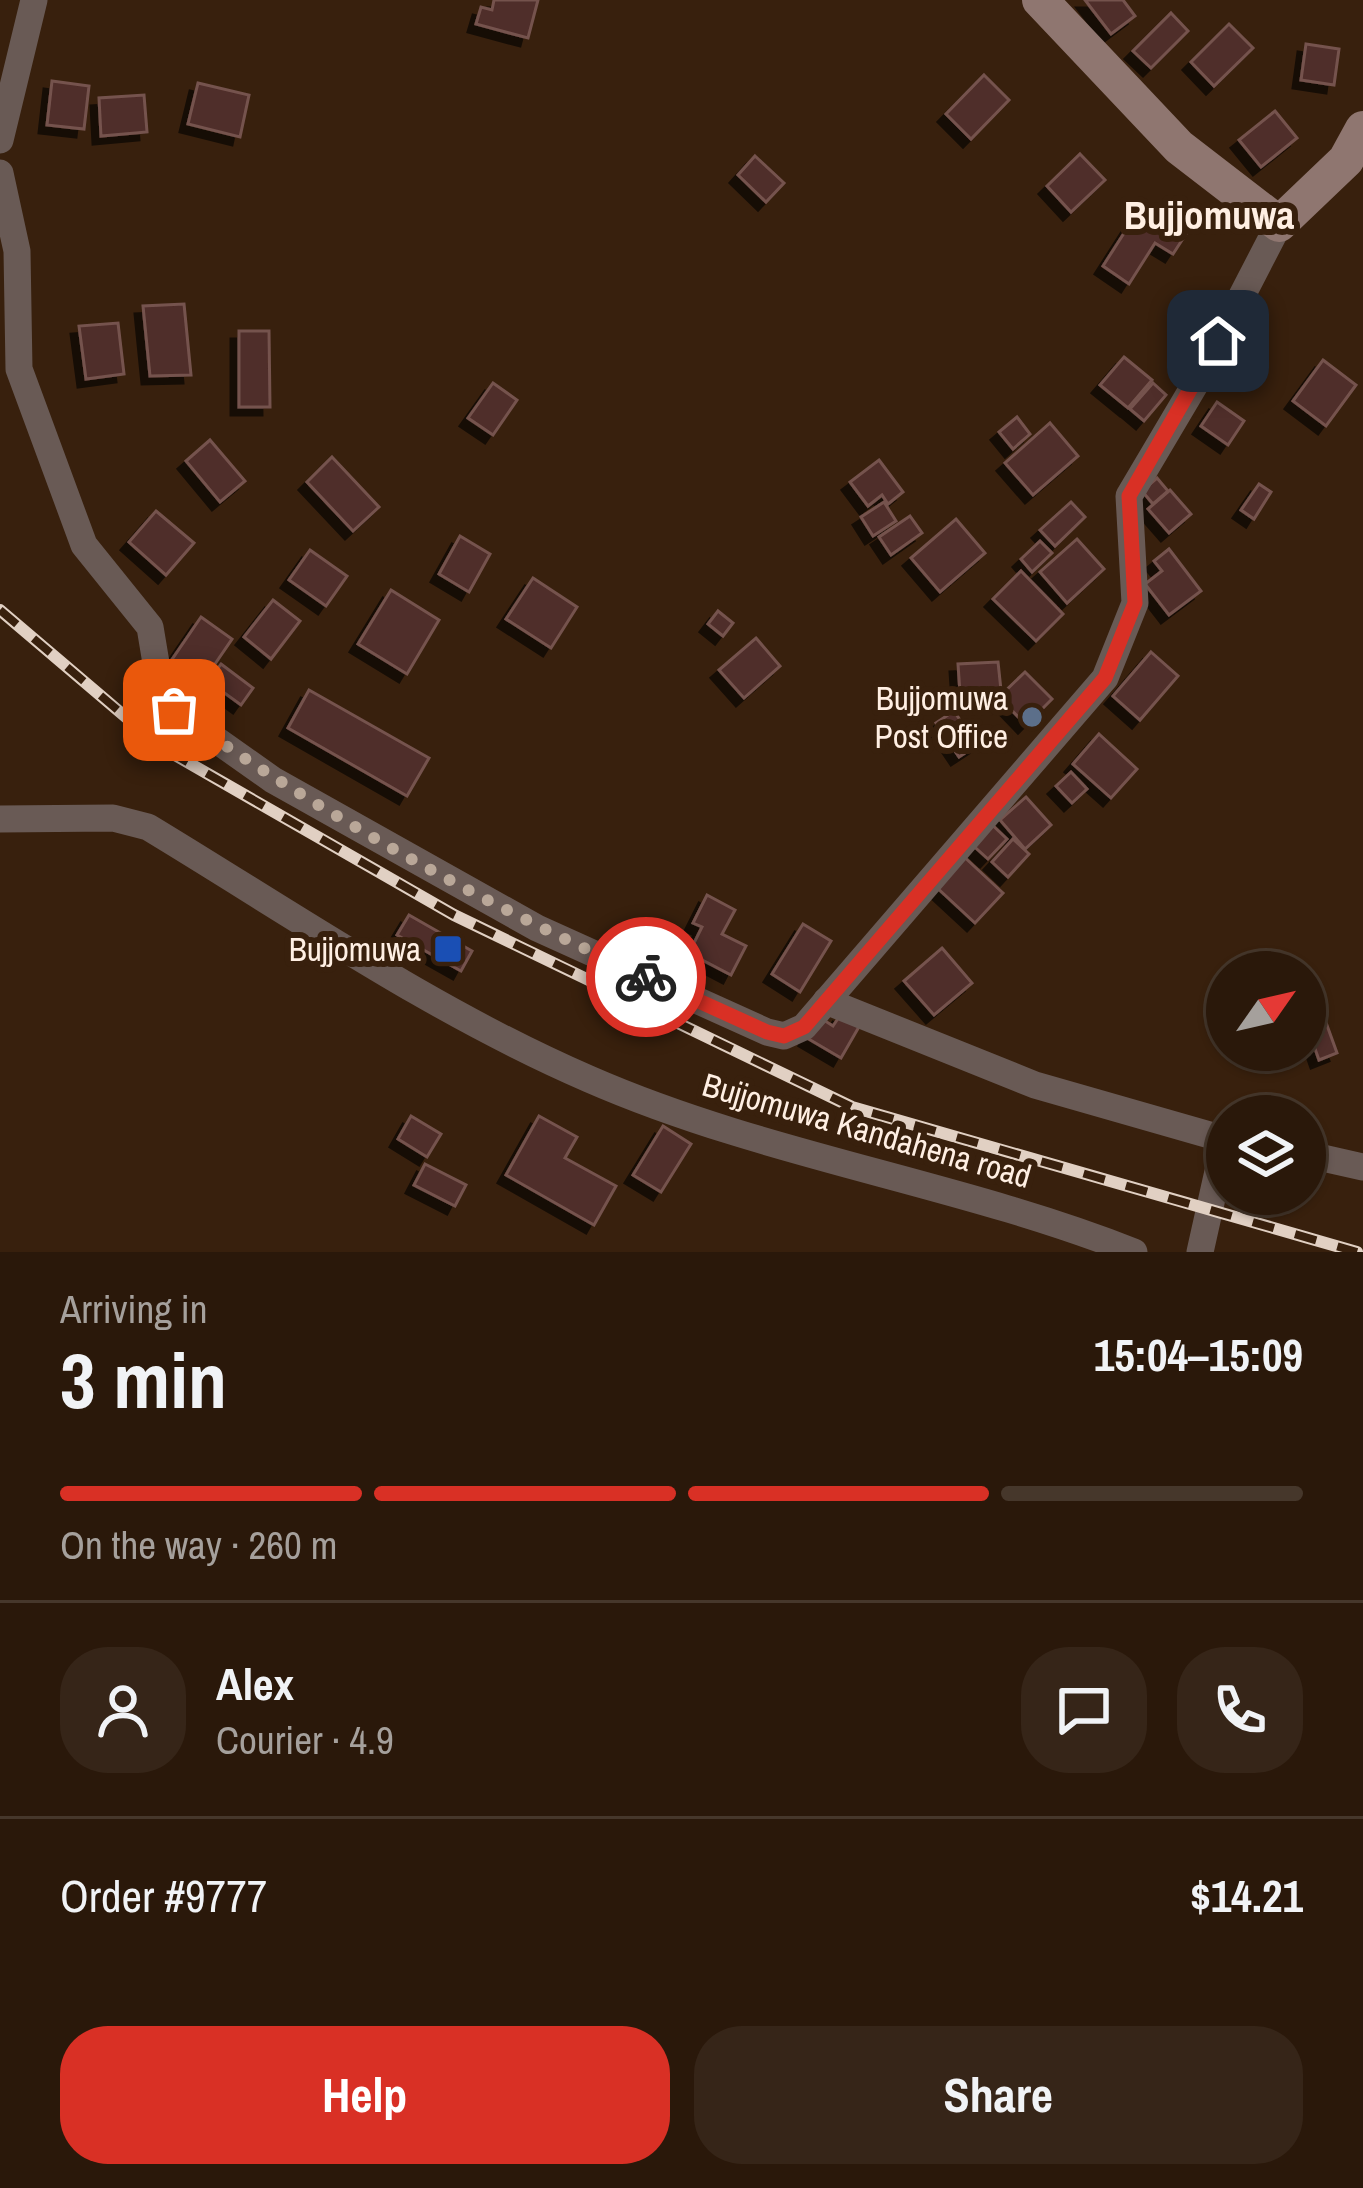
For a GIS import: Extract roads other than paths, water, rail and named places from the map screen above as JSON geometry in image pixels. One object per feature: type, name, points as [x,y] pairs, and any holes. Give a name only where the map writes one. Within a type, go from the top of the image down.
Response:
[{"type":"street","points":[[0,140],[34,0]]},
{"type":"street","points":[[1040,0],[1180,146],[1279,224]]},
{"type":"street","points":[[0,173],[17,251],[19,369],[84,544],[151,627],[159,681],[174,710],[273,780],[537,928],[784,1036],[804,1027],[1105,678],[1135,603],[1129,496],[1203,370],[1279,224],[1346,160],[1363,129]]},
{"type":"street","name":"Bujjomuwa Kandahena road","points":[[0,819],[112,818],[148,827],[458,1015],[590,1080],[762,1143],[1064,1224],[1134,1252]]},
{"type":"street","points":[[826,1001],[1035,1085],[1206,1134]]},
{"type":"street","points":[[1326,1159],[1363,1167]]},
{"type":"street","points":[[1200,1252],[1209,1215]]},
{"type":"railway","points":[[0,610],[161,747],[454,915],[852,1107],[1357,1252]]},
{"type":"place","name":"Bujjomuwa Post Office","points":[[1032,717]]},
{"type":"place","name":"Bujjomuwa","points":[[448,949]]},
{"type":"district","name":"Bujjomuwa","points":[[1209,215]]}]
